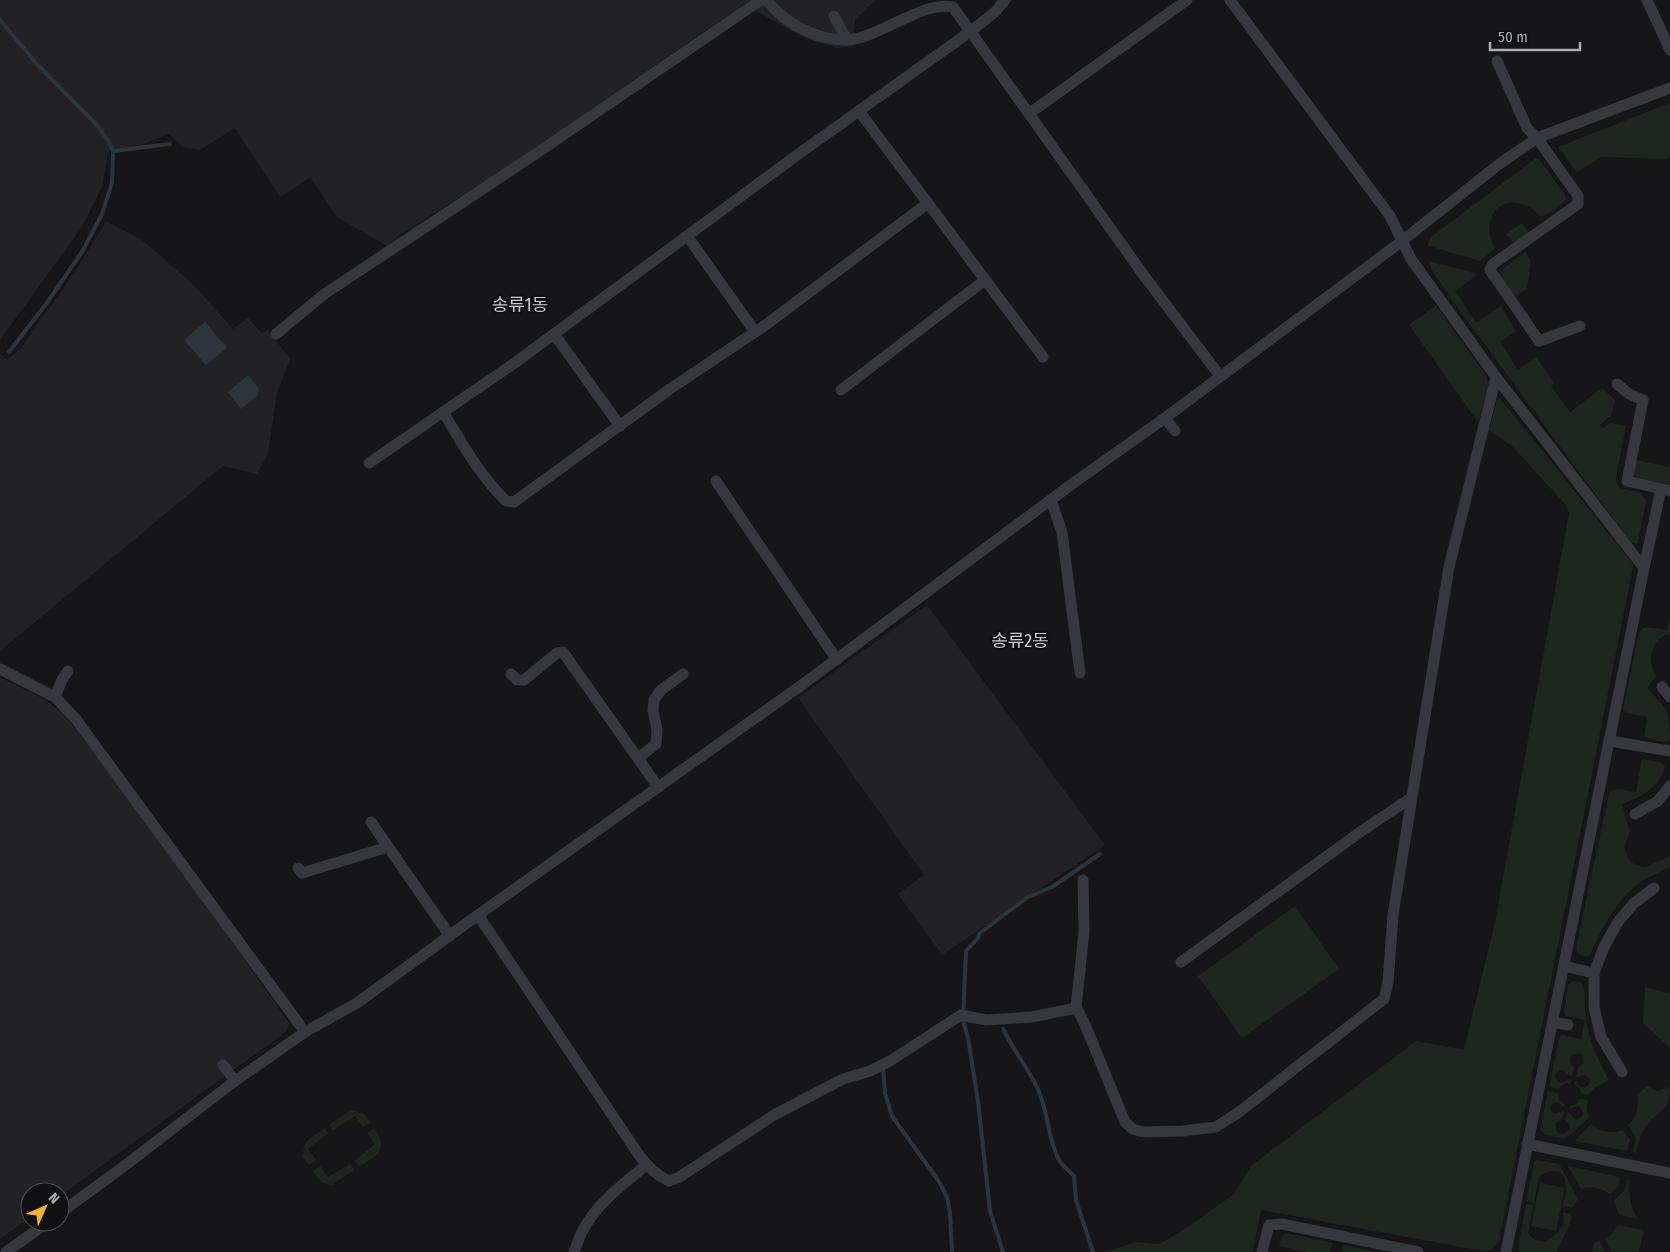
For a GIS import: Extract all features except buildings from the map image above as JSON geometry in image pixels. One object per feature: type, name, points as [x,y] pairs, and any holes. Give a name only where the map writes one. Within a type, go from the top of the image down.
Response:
[{"type":"street","points":[[276,334],[323,296],[395,243],[761,0]]},
{"type":"street","points":[[767,0],[776,12],[799,28],[819,36],[847,40],[862,36],[908,13],[932,4],[945,2],[953,7],[1145,277],[1220,376]]},
{"type":"street","points":[[369,464],[554,334],[793,158],[971,31],[995,12],[1005,0]]},
{"type":"street","points":[[1030,113],[1187,0]]},
{"type":"street","points":[[1230,0],[1390,216],[1411,259],[1496,377],[1644,568]]},
{"type":"street","points":[[1647,0],[1670,50]]},
{"type":"street","points":[[834,16],[847,40]]},
{"type":"street","points":[[1498,62],[1527,128],[1537,138],[1578,196],[1578,204],[1493,264],[1490,270],[1539,341],[1580,326]]},
{"type":"street","points":[[70,1206],[123,1168],[235,1081],[305,1032],[357,1003],[836,660],[1402,241],[1498,165],[1537,138],[1670,88]]},
{"type":"street","points":[[859,112],[1043,357]]},
{"type":"street","points":[[443,412],[470,457],[498,493],[506,501],[514,502],[670,389],[755,332],[928,203]]},
{"type":"street","points":[[688,237],[755,332]]},
{"type":"street","points":[[841,390],[986,280]]},
{"type":"street","points":[[554,334],[620,426]]},
{"type":"street","points":[[1083,880],[1084,932],[1076,1008],[1086,1027],[1125,1122],[1143,1132],[1183,1131],[1216,1127],[1239,1112],[1384,999],[1388,983],[1393,915],[1449,567],[1496,377]]},
{"type":"street","points":[[1506,1252],[1644,568],[1666,490],[1627,481],[1643,400],[1629,394],[1617,384]]},
{"type":"street","points":[[1165,418],[1174,431]]},
{"type":"street","points":[[716,481],[836,660]]},
{"type":"street","points":[[1052,500],[1062,532],[1080,673]]},
{"type":"street","points":[[511,674],[517,680],[524,680],[557,653],[563,652],[658,787]]},
{"type":"street","points":[[0,669],[54,697],[76,726],[153,815],[305,1032]]},
{"type":"street","points":[[54,697],[68,671]]},
{"type":"street","points":[[638,758],[656,744],[657,730],[653,710],[654,700],[661,690],[683,674]]},
{"type":"street","points":[[1662,686],[1670,697]]},
{"type":"street","points":[[1610,741],[1670,751]]},
{"type":"street","points":[[1635,814],[1658,801],[1670,786]]},
{"type":"street","points":[[1181,962],[1363,830],[1411,798]]},
{"type":"street","points":[[371,822],[450,936]]},
{"type":"street","points":[[298,868],[302,873],[388,847]]},
{"type":"street","points":[[1622,1072],[1601,1037],[1594,1007],[1594,973],[1604,946],[1618,922],[1634,903],[1654,888]]},
{"type":"street","points":[[478,915],[646,1165],[658,1176],[669,1181],[678,1178],[774,1115],[843,1079],[870,1071],[890,1061],[963,1015],[986,1020],[1032,1017],[1076,1008]]},
{"type":"street","points":[[1564,966],[1594,973]]},
{"type":"street","points":[[1553,1022],[1568,1025]]},
{"type":"street","points":[[223,1065],[235,1081]]},
{"type":"street","points":[[1528,1144],[1670,1173]]},
{"type":"street","points":[[574,1252],[584,1229],[596,1210],[646,1165]]},
{"type":"street","points":[[1262,1252],[1269,1226],[1282,1224],[1418,1252]]},
{"type":"street","points":[[6,1252],[34,1232]]},
{"type":"shaded area","points":[[0,0],[750,0],[510,165],[398,236],[387,246],[337,217],[311,178],[280,197],[235,128],[200,150],[182,147],[169,134],[141,145],[109,150],[102,187],[82,227],[0,340]]},
{"type":"shaded area","points":[[750,0],[875,0],[855,20],[854,46],[837,48],[805,38],[758,12]]},
{"type":"shaded area","points":[[1670,103],[1670,157],[1666,159],[1601,157],[1577,172],[1558,147]]},
{"type":"shaded area","points":[[1536,158],[1539,159],[1565,194],[1566,200],[1541,217],[1530,208],[1519,203],[1509,203],[1500,206],[1493,213],[1490,223],[1490,235],[1495,249],[1480,261],[1429,246],[1431,237]]},
{"type":"shaded area","points":[[106,221],[142,240],[194,285],[233,329],[248,318],[262,333],[268,330],[290,359],[277,393],[268,454],[257,474],[223,466],[0,651],[0,354],[7,360],[21,348],[77,269]]},
{"type":"shaded area","points":[[1522,223],[1529,232],[1513,243],[1506,234]]},
{"type":"shaded area","points":[[1525,252],[1531,261],[1527,289],[1514,297],[1500,271]]},
{"type":"shaded area","points":[[1430,262],[1475,273],[1476,276],[1455,291],[1476,323],[1501,306],[1516,331],[1500,342],[1518,370],[1536,357],[1554,383],[1551,386],[1570,412],[1602,388],[1615,400],[1611,417],[1608,417],[1600,425],[1603,428],[1610,423],[1626,426],[1616,478],[1620,488],[1641,493],[1646,501],[1636,544],[1630,541],[1454,303],[1431,269]]},
{"type":"shaded area","points":[[1436,305],[1486,376],[1488,385],[1478,422],[1409,325]]},
{"type":"shaded area","points":[[205,322],[227,348],[206,365],[184,340]]},
{"type":"shaded area","points":[[248,375],[259,389],[258,395],[241,409],[228,392]]},
{"type":"shaded area","points":[[1500,398],[1633,564],[1633,567],[1499,1241],[1492,1249],[1483,1251],[1261,1210],[1253,1252],[1106,1252],[1136,1242],[1159,1244],[1182,1231],[1234,1194],[1251,1166],[1416,1041],[1464,1050],[1495,922],[1569,513],[1566,505],[1513,447],[1489,430],[1497,400]]},
{"type":"shaded area","points":[[1636,460],[1670,467],[1670,484],[1639,479],[1634,473]]},
{"type":"shaded area","points":[[927,605],[1105,845],[942,955],[898,894],[924,875],[798,698]]},
{"type":"shaded area","points":[[1670,618],[1670,634],[1658,640],[1652,651],[1652,664],[1656,676],[1647,688],[1663,706],[1668,716],[1670,741],[1663,742],[1644,737],[1647,717],[1626,713],[1623,709],[1639,633],[1646,627],[1667,630]]},
{"type":"shaded area","points":[[0,677],[44,699],[65,715],[165,848],[290,1024],[286,1032],[70,1189],[70,1182],[20,1182],[20,1224],[0,1239]]},
{"type":"shaded area","points":[[1642,759],[1660,762],[1665,766],[1659,780],[1649,791],[1622,804],[1630,832],[1624,846],[1628,859],[1635,865],[1645,867],[1670,856],[1670,867],[1643,880],[1627,893],[1609,918],[1590,955],[1586,957],[1577,953],[1576,948],[1609,793],[1618,789],[1636,792]]},
{"type":"shaded area","points":[[1295,906],[1339,969],[1242,1038],[1198,976]]},
{"type":"shaded area","points":[[1573,981],[1581,982],[1583,985],[1586,1017],[1591,1041],[1609,1080],[1594,1088],[1588,1095],[1581,1093],[1580,1089],[1574,1084],[1575,1081],[1579,1086],[1585,1088],[1590,1083],[1586,1075],[1576,1077],[1578,1068],[1584,1063],[1583,1055],[1579,1053],[1572,1055],[1570,1058],[1570,1063],[1574,1067],[1572,1076],[1563,1070],[1555,1074],[1555,1078],[1560,1082],[1563,1083],[1571,1080],[1570,1083],[1564,1084],[1559,1089],[1549,1087],[1559,1037],[1562,1035],[1581,1039],[1585,1020],[1566,1016],[1564,1011],[1568,985]]},
{"type":"shaded area","points":[[1645,987],[1670,994],[1670,1048],[1643,1023]]},
{"type":"shaded area","points":[[1647,1086],[1658,1091],[1670,1087],[1670,1095],[1663,1110],[1644,1129],[1636,1153],[1633,1152],[1636,1138],[1628,1125],[1637,1112],[1637,1095]]},
{"type":"shaded area","points":[[1548,1091],[1558,1093],[1559,1100],[1565,1105],[1564,1107],[1555,1102],[1550,1106],[1550,1110],[1554,1114],[1564,1111],[1562,1119],[1555,1124],[1557,1132],[1564,1134],[1570,1129],[1570,1125],[1566,1120],[1568,1112],[1575,1119],[1583,1115],[1583,1111],[1579,1106],[1569,1108],[1569,1106],[1575,1105],[1581,1098],[1588,1101],[1589,1118],[1565,1139],[1545,1134],[1540,1130]]},
{"type":"shaded area","points":[[351,1110],[364,1114],[370,1123],[363,1127],[355,1116],[333,1130],[329,1125]]},
{"type":"shaded area","points":[[1591,1124],[1606,1132],[1622,1130],[1630,1139],[1627,1151],[1575,1141]]},
{"type":"shaded area","points":[[325,1128],[328,1133],[308,1149],[316,1160],[309,1165],[302,1156],[305,1145]]},
{"type":"shaded area","points":[[374,1128],[379,1136],[381,1147],[376,1155],[359,1167],[354,1161],[375,1144],[367,1133]]},
{"type":"shaded area","points":[[1537,1160],[1559,1164],[1578,1199],[1572,1208],[1563,1205],[1566,1190],[1565,1179],[1563,1175],[1556,1171],[1547,1172],[1539,1177],[1534,1203],[1526,1201],[1534,1163]]},
{"type":"shaded area","points":[[350,1164],[354,1170],[332,1185],[322,1183],[313,1171],[320,1166],[328,1177]]},
{"type":"shaded area","points":[[1568,1166],[1620,1177],[1619,1186],[1610,1194],[1596,1188],[1581,1189]]},
{"type":"shaded area","points":[[1627,1179],[1630,1180],[1630,1200],[1638,1219],[1619,1215],[1614,1200],[1624,1191]]},
{"type":"shaded area","points":[[1540,1183],[1565,1188],[1556,1231],[1531,1226]]},
{"type":"shaded area","points":[[1526,1204],[1534,1205],[1528,1233],[1533,1239],[1539,1241],[1544,1242],[1553,1237],[1564,1223],[1563,1212],[1570,1214],[1572,1218],[1557,1252],[1520,1252],[1518,1249]]},
{"type":"shaded area","points":[[1618,1225],[1644,1230],[1639,1252],[1611,1252],[1605,1239],[1611,1235]]},
{"type":"shaded area","points":[[1286,1233],[1332,1243],[1330,1252],[1305,1252],[1279,1246],[1282,1237]]},
{"type":"shaded area","points":[[1600,1241],[1605,1252],[1592,1252],[1594,1243]]},
{"type":"shaded area","points":[[1343,1245],[1378,1252],[1342,1252]]},
{"type":"waterway","points":[[0,20],[36,63],[95,123],[108,140],[113,151],[112,183],[102,214],[82,252],[46,304],[9,352]]},
{"type":"waterway","points":[[113,151],[170,144]]},
{"type":"waterway","points":[[1003,1252],[990,1211],[978,1101],[968,1038],[963,1020],[966,951],[980,933],[1028,897],[1052,887],[1100,854]]},
{"type":"waterway","points":[[1003,1029],[1040,1094],[1058,1159],[1074,1176],[1076,1200],[1093,1252]]},
{"type":"waterway","points":[[883,1069],[885,1093],[892,1116],[940,1183],[947,1197],[950,1213],[952,1252]]},
{"type":"district","name":"송류1동","points":[[520,305]]},
{"type":"district","name":"송류2동","points":[[1020,641]]}]
